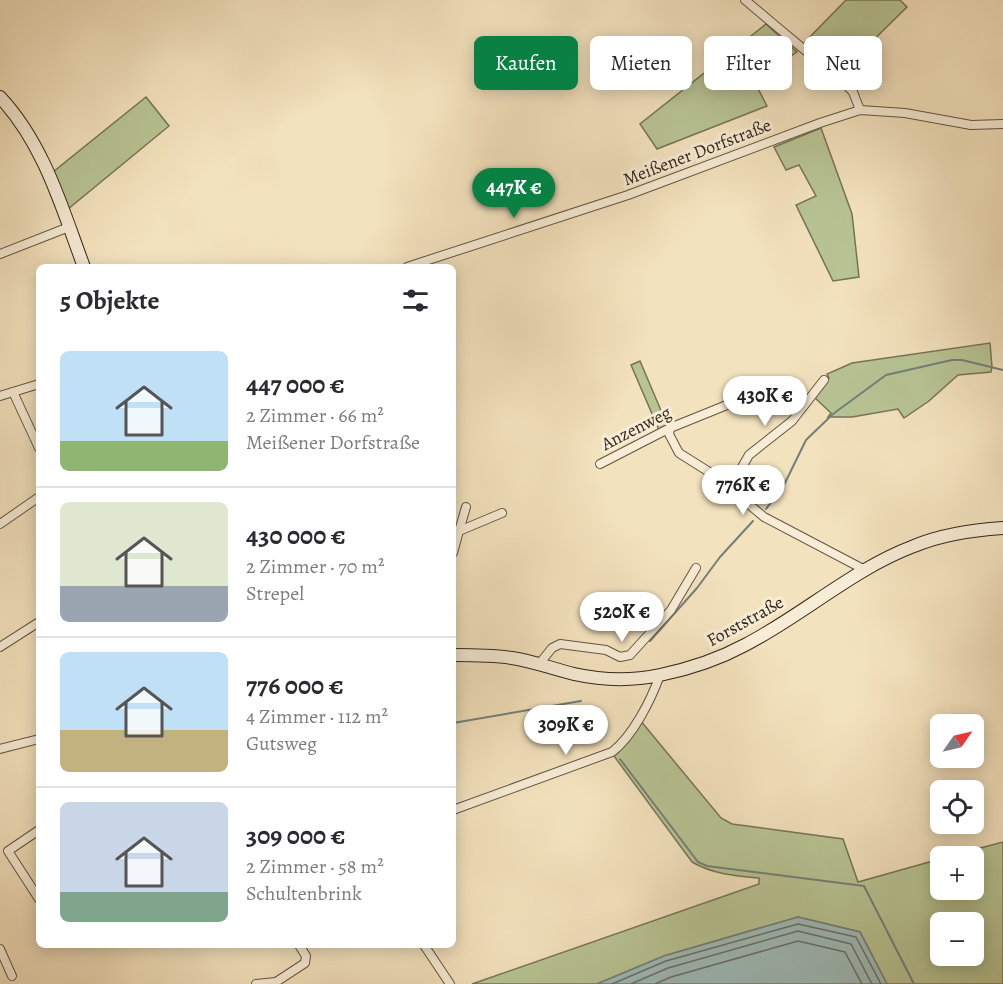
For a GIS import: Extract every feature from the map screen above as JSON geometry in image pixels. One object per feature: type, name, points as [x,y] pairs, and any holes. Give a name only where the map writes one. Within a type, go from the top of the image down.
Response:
[{"type":"street","points":[[745,0],[844,83],[853,92],[860,110]]},
{"type":"street","points":[[0,97],[17,115],[49,175],[83,264]]},
{"type":"street","name":"Meißener Dorfstraße","points":[[416,264],[628,195],[860,110],[905,113],[971,124],[1003,124]]},
{"type":"street","points":[[0,254],[69,227]]},
{"type":"street","points":[[730,488],[749,456],[792,421],[824,380]]},
{"type":"street","points":[[0,396],[36,385]]},
{"type":"street","points":[[13,392],[36,442]]},
{"type":"street","name":"Anzenweg","points":[[600,464],[670,428],[754,394]]},
{"type":"street","points":[[670,428],[669,434],[679,453],[730,488],[765,517],[865,570]]},
{"type":"street","points":[[0,524],[36,499]]},
{"type":"street","points":[[456,542],[466,507]]},
{"type":"street","points":[[459,531],[502,513]]},
{"type":"street","name":"Forststraße","points":[[456,654],[510,657],[540,663],[573,674],[603,678],[660,675],[716,659],[748,644],[865,570],[913,546],[958,533],[1003,528]]},
{"type":"street","points":[[540,663],[552,648],[560,644],[606,650],[620,657],[630,655],[671,610],[696,568]]},
{"type":"street","points":[[0,647],[36,624]]},
{"type":"street","points":[[456,809],[612,752],[623,741],[651,698],[660,675]]},
{"type":"street","points":[[0,749],[36,740]]},
{"type":"street","points":[[36,832],[9,851],[36,894]]},
{"type":"street","points":[[256,984],[276,982],[305,963],[306,956],[301,948]]},
{"type":"street","points":[[426,948],[450,984]]},
{"type":"street","points":[[0,949],[12,976]]},
{"type":"green space","points":[[846,0],[900,0],[907,7],[878,36],[811,36]]},
{"type":"green space","points":[[766,24],[779,36],[751,36]]},
{"type":"green space","points":[[704,73],[704,90],[759,90],[767,106],[657,149],[640,124],[683,90],[692,90],[692,83]]},
{"type":"green space","points":[[146,97],[169,126],[68,209],[53,172]]},
{"type":"green space","points":[[821,128],[852,214],[859,277],[833,281],[796,205],[816,196],[799,165],[786,170],[774,147]]},
{"type":"green space","points":[[990,343],[991,372],[958,375],[929,401],[904,418],[898,409],[852,417],[828,417],[831,413],[814,397],[829,378],[827,374],[852,363]]},
{"type":"green space","points":[[640,361],[668,427],[659,430],[631,365]]},
{"type":"green space","points":[[640,720],[721,818],[732,824],[843,839],[858,882],[930,862],[930,900],[984,900],[984,847],[1003,842],[1003,984],[887,984],[860,932],[798,917],[664,956],[597,984],[472,984],[759,884],[759,878],[716,872],[692,862],[614,756]]},
{"type":"water","points":[[798,917],[860,932],[887,984],[597,984],[664,956]]},
{"type":"waterway","points":[[766,509],[783,487],[806,440],[833,414],[886,375],[952,360],[962,360],[1003,370]]},
{"type":"waterway","points":[[650,641],[753,521]]},
{"type":"waterway","points":[[456,722],[581,701]]},
{"type":"waterway","points":[[620,759],[698,862],[707,866],[864,886],[914,984]]}]
